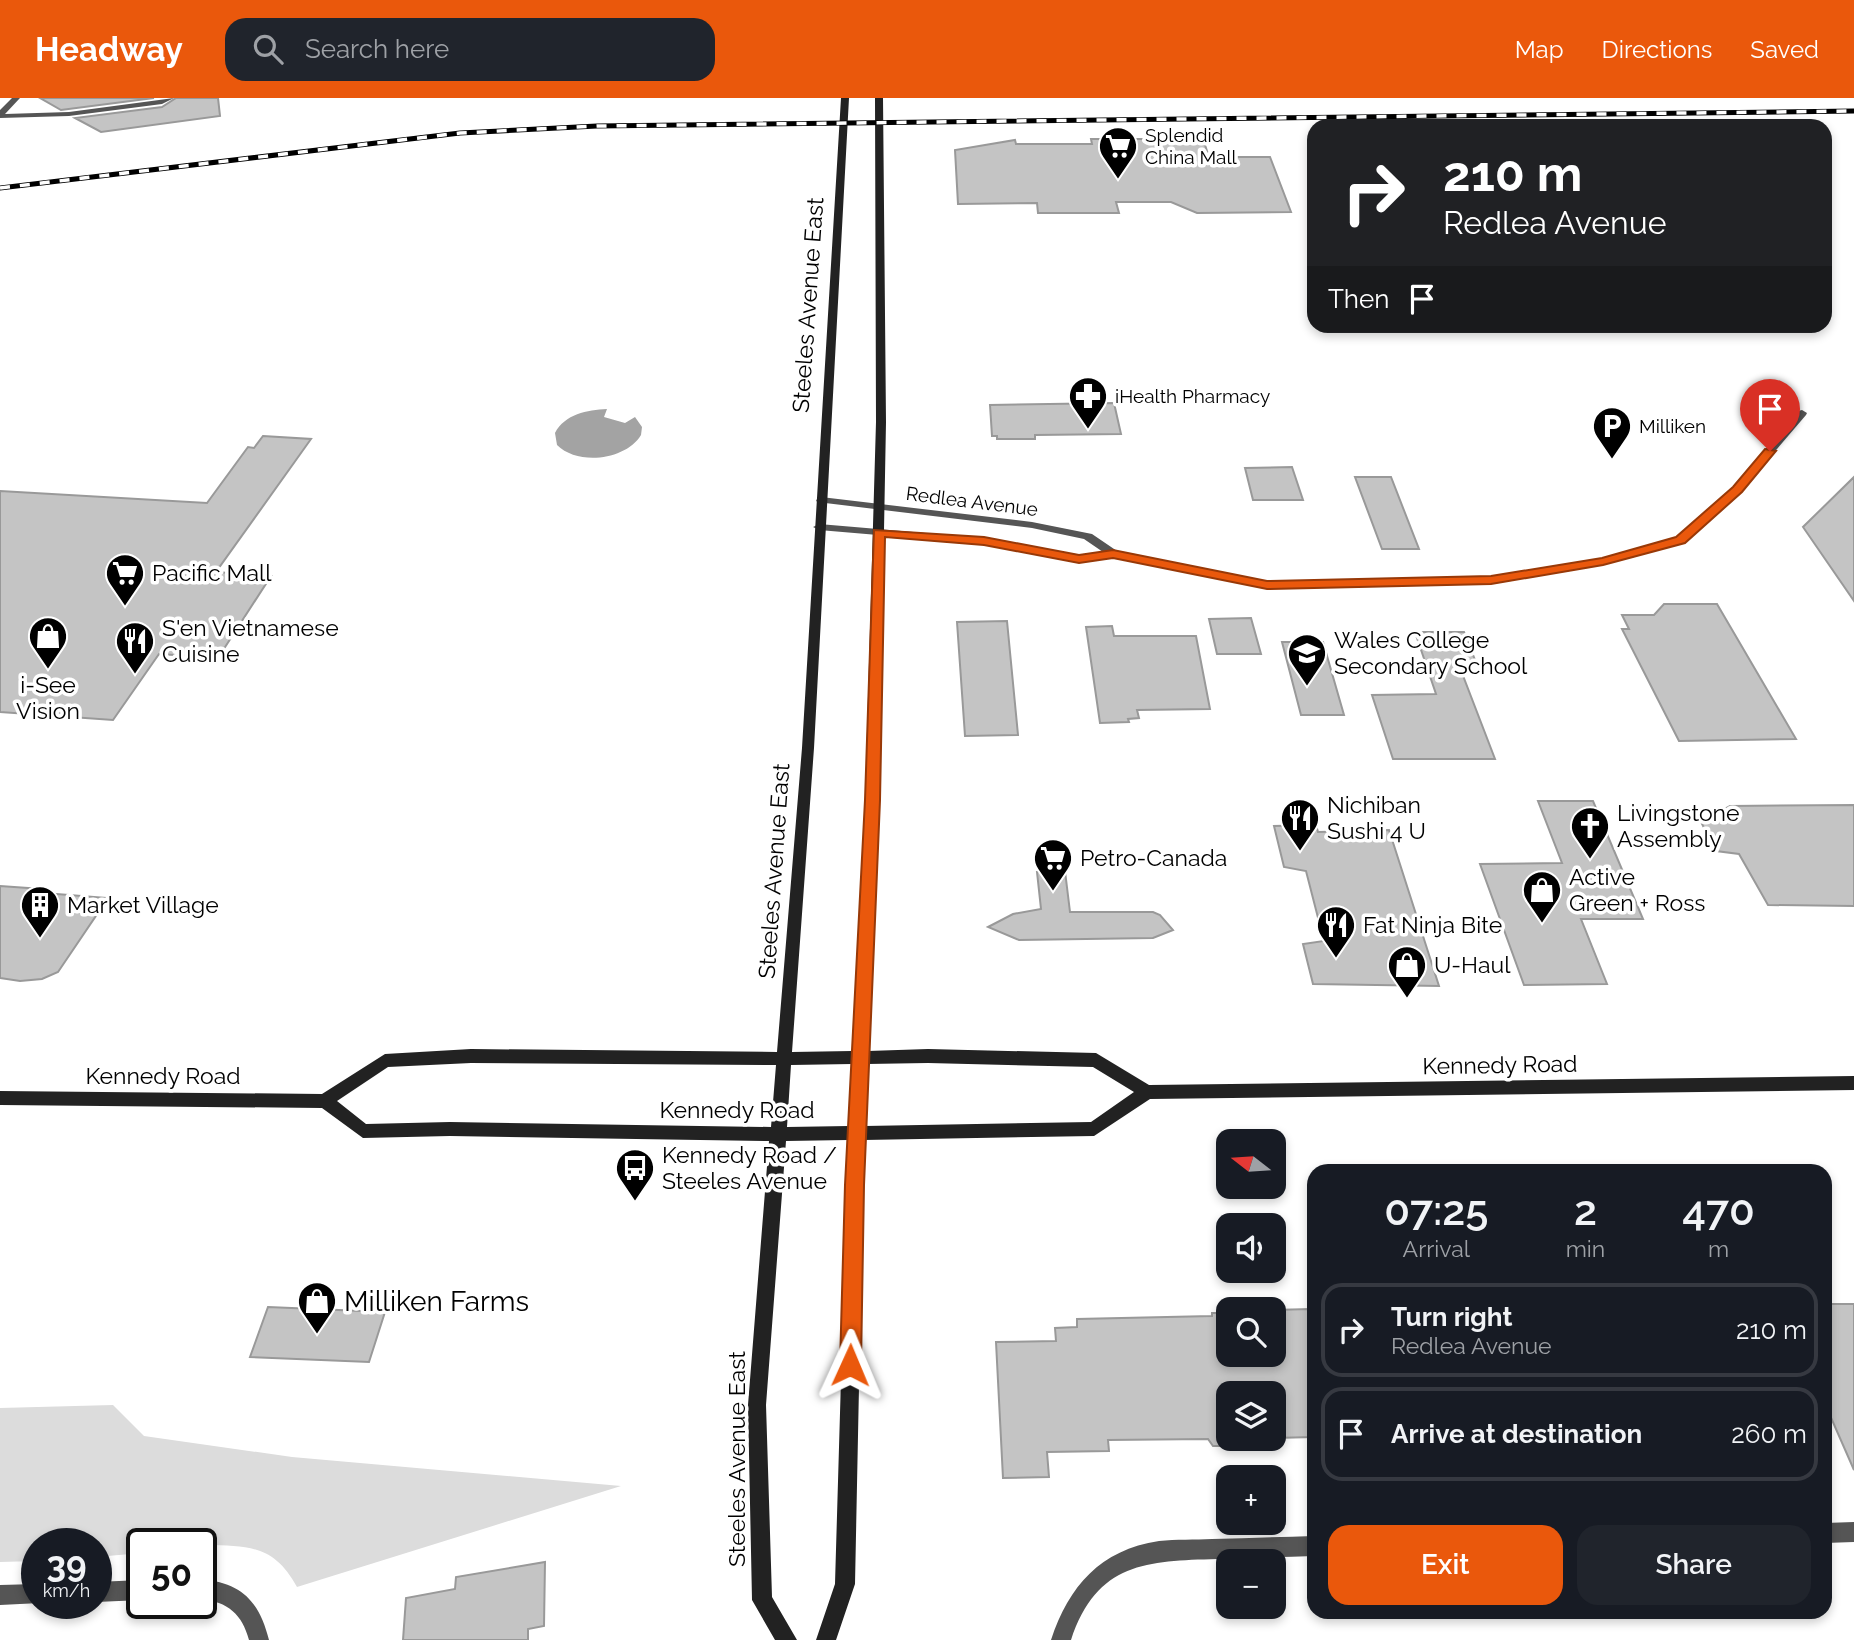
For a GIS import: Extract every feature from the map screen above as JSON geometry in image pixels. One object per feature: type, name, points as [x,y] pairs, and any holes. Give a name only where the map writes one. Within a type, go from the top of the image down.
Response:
[{"type":"main road","name":"Steeles Avenue East","points":[[787,1640],[762,1600],[757,1418],[808,748],[845,98]]},
{"type":"main road","points":[[826,1640],[845,1584],[858,1132],[872,800],[882,262],[878,196],[879,98]]},
{"type":"main road","points":[[325,1101],[385,1061],[471,1056],[785,1059],[862,1056],[1096,1060],[1147,1093]]},
{"type":"main road","name":"Kennedy Road","points":[[0,1098],[325,1101],[363,1131],[450,1129],[779,1134],[1094,1129],[1147,1093],[1854,1083]]},
{"type":"street","points":[[0,115],[16,98]]},
{"type":"street","points":[[0,115],[69,114],[162,102],[170,98]]},
{"type":"street","name":"Redlea Avenue","points":[[819,527],[984,541],[1079,559],[1113,554],[1267,585],[1491,580],[1603,561],[1681,540],[1737,489],[1802,413]]},
{"type":"street","name":"Redlea Avenue","points":[[821,500],[964,516],[1087,536],[1113,554]]},
{"type":"street","points":[[1832,1532],[1854,1532]]},
{"type":"street","points":[[1061,1640],[1070,1614],[1082,1593],[1098,1576],[1117,1563],[1138,1554],[1160,1550],[1307,1546]]},
{"type":"street","points":[[217,1591],[235,1598],[255,1619],[259,1640]]},
{"type":"street","points":[[0,1595],[21,1594]]},
{"type":"shaded area","points":[[607,409],[604,417],[625,423],[635,417],[642,427],[641,435],[634,443],[613,455],[589,458],[566,452],[557,445],[555,433],[565,421],[584,412]]},
{"type":"shaded area","points":[[113,1405],[144,1436],[292,1457],[621,1486],[297,1587],[279,1563],[269,1556],[248,1548],[217,1545],[217,1528],[126,1528],[126,1554],[112,1556],[112,1528],[21,1528],[21,1561],[0,1562],[0,1408]]},
{"type":"building","points":[[40,98],[154,98],[61,110]]},
{"type":"building","points":[[176,98],[218,98],[220,116],[101,132],[75,118],[162,107]]},
{"type":"building","name":"Splendid China Mall","points":[[1091,139],[1203,139],[1209,157],[1270,157],[1291,212],[1197,213],[1171,202],[1116,202],[1119,213],[1038,213],[1037,203],[958,204],[955,150],[1015,140],[1016,144],[1092,144]]},
{"type":"building","points":[[1114,403],[1121,434],[1035,435],[1035,439],[997,439],[997,436],[992,436],[990,405]]},
{"type":"building","name":"Pacific Mall","points":[[263,436],[311,439],[216,572],[271,576],[218,658],[159,654],[113,720],[0,712],[0,491],[207,503],[248,447],[254,448]]},
{"type":"building","points":[[1292,467],[1303,500],[1253,500],[1245,468]]},
{"type":"building","points":[[1355,477],[1391,477],[1419,549],[1382,549]]},
{"type":"building","points":[[1854,477],[1854,601],[1803,527]]},
{"type":"building","points":[[1664,604],[1717,604],[1796,739],[1679,741],[1622,629],[1629,629],[1622,615],[1654,615]]},
{"type":"building","points":[[1251,618],[1261,654],[1217,654],[1209,619]]},
{"type":"building","points":[[1007,621],[1018,735],[965,736],[957,622]]},
{"type":"building","points":[[1112,626],[1114,636],[1196,636],[1210,709],[1137,710],[1139,718],[1128,719],[1129,722],[1100,723],[1086,627]]},
{"type":"building","points":[[1415,632],[1464,632],[1475,660],[1457,660],[1495,759],[1393,759],[1372,695],[1436,694]]},
{"type":"building","points":[[1282,642],[1323,642],[1344,715],[1301,715]]},
{"type":"building","points":[[1538,801],[1593,801],[1643,919],[1581,919],[1607,984],[1524,985],[1480,864],[1562,863]]},
{"type":"building","points":[[1854,805],[1854,906],[1768,905],[1739,854],[1716,851],[1701,822],[1730,806]]},
{"type":"building","points":[[1316,825],[1318,832],[1389,830],[1439,986],[1313,984],[1303,944],[1324,941],[1306,871],[1284,867],[1274,826]]},
{"type":"building","points":[[1065,871],[1070,912],[1153,912],[1160,915],[1173,930],[1153,938],[1019,940],[988,927],[1013,914],[1041,909],[1037,872]]},
{"type":"building","name":"Market Village","points":[[0,886],[108,898],[58,972],[42,979],[20,981],[0,978]]},
{"type":"building","points":[[1832,1304],[1854,1304],[1854,1470],[1832,1420]]},
{"type":"building","points":[[268,1307],[385,1312],[369,1362],[250,1357]]},
{"type":"building","points":[[1307,1309],[1307,1437],[1286,1438],[1286,1381],[1216,1381],[1216,1446],[1208,1439],[1108,1440],[1109,1451],[1047,1452],[1049,1477],[1003,1478],[996,1342],[1056,1341],[1055,1328],[1077,1327],[1077,1319],[1212,1316],[1212,1313],[1216,1313],[1216,1367],[1286,1367],[1286,1310]]},
{"type":"building","points":[[545,1562],[544,1626],[528,1629],[528,1640],[403,1640],[406,1598],[455,1589],[456,1577]]},
{"type":"railway","points":[[0,188],[460,133],[597,126],[1854,111]]},
{"type":"place","name":"Splendid China Mall","points":[[1118,180]]},
{"type":"place","name":"iHealth Pharmacy","points":[[1088,430]]},
{"type":"place","name":"Milliken","points":[[1612,460]]},
{"type":"place","name":"Pacific Mall","points":[[125,607]]},
{"type":"place","name":"i-See Vision","points":[[48,670]]},
{"type":"place","name":"S'en Vietnamese Cuisine","points":[[135,675]]},
{"type":"place","name":"Wales College Secondary School","points":[[1307,687]]},
{"type":"place","name":"Nichiban Sushi 4 U","points":[[1300,852]]},
{"type":"place","name":"Livingstone Assembly","points":[[1590,860]]},
{"type":"place","name":"Petro-Canada","points":[[1053,892]]},
{"type":"place","name":"Active Green + Ross","points":[[1542,924]]},
{"type":"place","name":"Market Village","points":[[40,939]]},
{"type":"place","name":"Fat Ninja Bite","points":[[1336,959]]},
{"type":"place","name":"U-Haul","points":[[1407,999]]},
{"type":"place","name":"Kennedy Road / Steeles Avenue","points":[[635,1202]]},
{"type":"place","name":"Milliken Farms","points":[[317,1335]]},
{"type":"route","points":[[850,1365],[854,1185],[872,800],[878,533],[984,541],[1079,559],[1113,554],[1267,585],[1491,580],[1603,561],[1681,540],[1737,489],[1770,451]]}]
